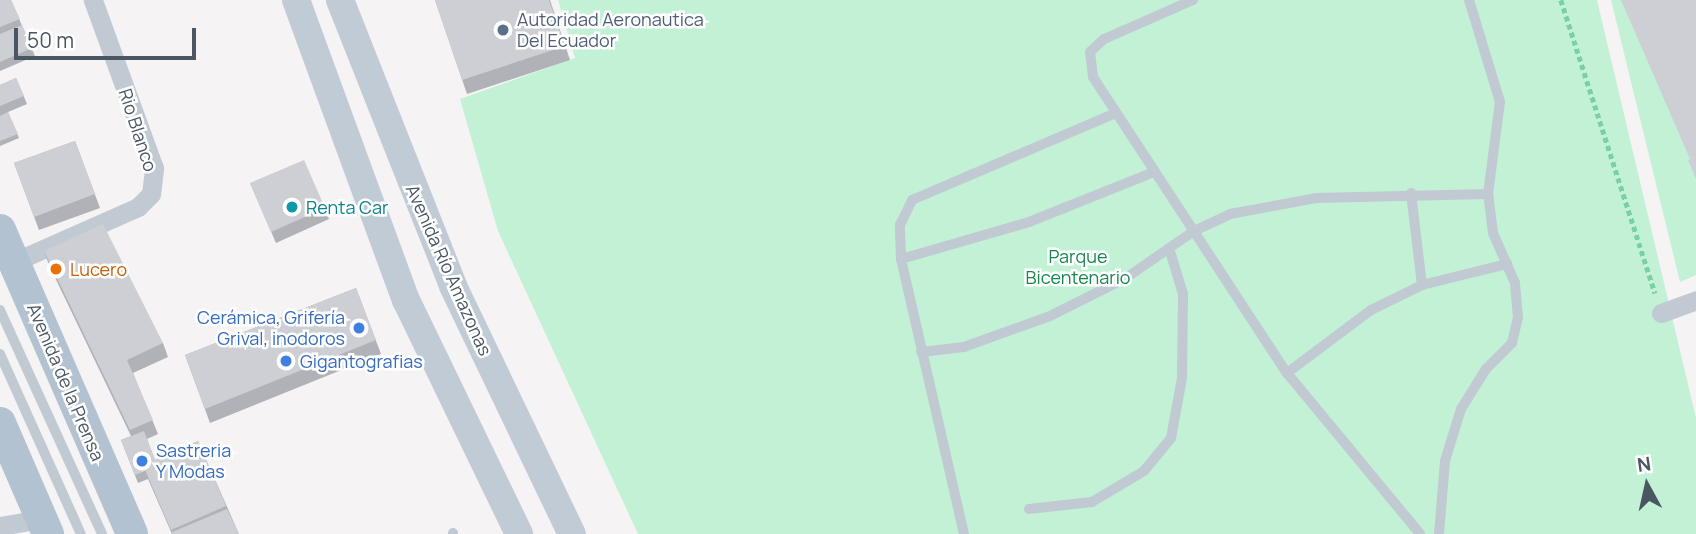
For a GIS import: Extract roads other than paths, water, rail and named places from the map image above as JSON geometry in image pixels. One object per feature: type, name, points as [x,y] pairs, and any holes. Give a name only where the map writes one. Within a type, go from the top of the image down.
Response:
[{"type":"main road","points":[[296,0],[406,299],[519,534]]},
{"type":"main road","name":"Avenida Río Amazonas","points":[[340,0],[384,120],[453,286],[572,534]]},
{"type":"main road","points":[[348,138],[384,120]]},
{"type":"main road","name":"Avenida de la Prensa","points":[[0,230],[132,534]]},
{"type":"main road","points":[[0,422],[45,526]]},
{"type":"street","name":"Rio Blanco","points":[[14,262],[138,207],[151,194],[154,168],[93,0]]},
{"type":"street","points":[[1661,313],[1696,300]]},
{"type":"street","points":[[0,526],[45,526]]},
{"type":"lane","points":[[1193,0],[1104,39],[1090,52],[1093,77],[1114,114],[1287,373],[1420,534]]},
{"type":"lane","points":[[1439,534],[1445,461],[1461,409],[1486,369],[1512,343],[1518,318],[1515,283],[1493,233],[1488,194],[1500,102],[1469,0]]},
{"type":"lane","points":[[964,534],[901,259],[900,225],[912,200],[1114,114]]},
{"type":"lane","points":[[901,259],[1028,222],[1154,172]]},
{"type":"lane","points":[[921,352],[964,347],[1050,316],[1126,278],[1194,231],[1230,214],[1315,198],[1411,193],[1488,194]]},
{"type":"lane","points":[[1411,193],[1422,285]]},
{"type":"lane","points":[[1028,509],[1092,502],[1144,471],[1171,438],[1182,378],[1183,294],[1169,248]]},
{"type":"lane","points":[[1287,373],[1371,310],[1422,285],[1507,264]]},
{"type":"lane","points":[[0,310],[102,534]]},
{"type":"lane","points":[[0,354],[80,534]]},
{"type":"place","name":"Autoridad Aeronautica Del Ecuador","points":[[503,30]]},
{"type":"place","name":"Renta Car","points":[[292,207]]},
{"type":"place","name":"Lucero","points":[[56,269]]},
{"type":"place","name":"Cerámica, Grifería Grival, inodoros","points":[[359,328]]},
{"type":"place","name":"Gigantografias","points":[[286,361]]},
{"type":"place","name":"Sastreria Y Modas","points":[[142,461]]},
{"type":"park label","name":"Parque Bicentenario","points":[[1078,267]]}]
